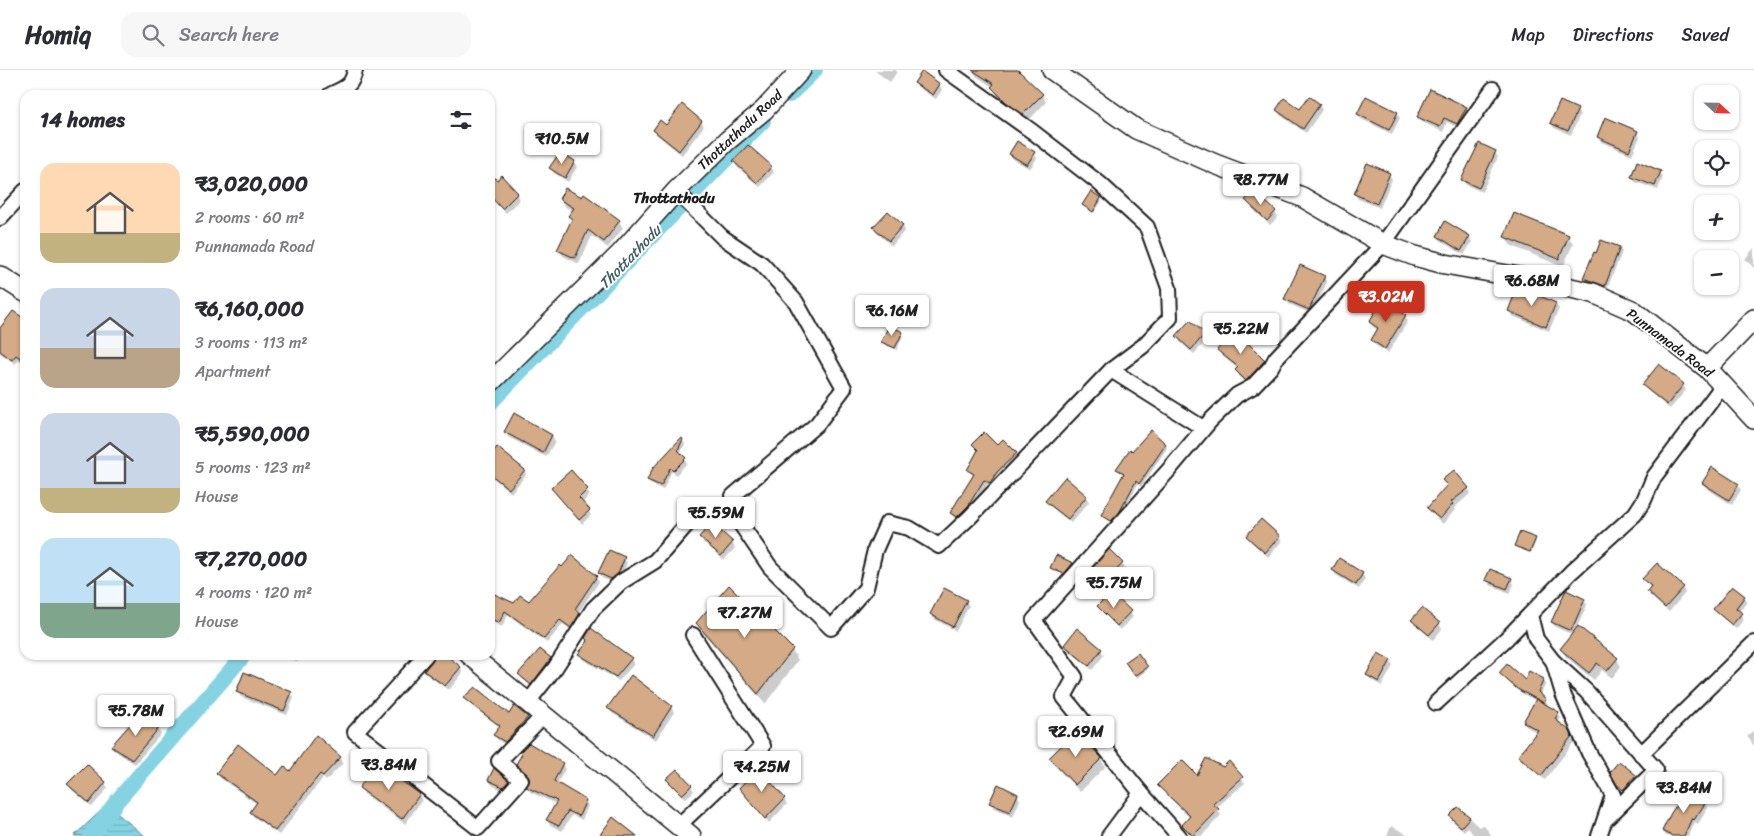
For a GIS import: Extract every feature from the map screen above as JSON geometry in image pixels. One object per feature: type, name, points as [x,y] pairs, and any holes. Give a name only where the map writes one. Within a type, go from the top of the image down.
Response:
[{"type":"main road","name":"Thottathodu Road","points":[[495,378],[620,254],[682,196],[727,141],[764,110],[801,70]]},
{"type":"main road","name":"Punnamada Road","points":[[1052,70],[1136,129],[1215,164],[1302,197],[1383,244],[1415,256],[1445,264],[1535,280],[1593,294],[1634,312],[1707,368],[1754,419]]},
{"type":"main road","points":[[0,276],[20,289]]},
{"type":"main road","points":[[1707,368],[1754,319]]},
{"type":"main road","points":[[476,660],[685,831]]},
{"type":"street","points":[[340,90],[352,82],[355,70]]},
{"type":"street","points":[[730,508],[770,567],[831,628],[866,588],[875,550],[887,523],[909,528],[939,546],[970,517],[1111,370],[1143,346],[1170,318],[1169,288],[1147,227],[1099,183],[1033,132],[946,70]]},
{"type":"street","points":[[1179,836],[1141,793],[1064,698],[1075,677],[1034,620],[1168,471],[1203,428],[1237,395],[1252,387],[1271,367],[1276,358],[1383,244],[1493,89]]},
{"type":"street","points":[[0,218],[20,196]]},
{"type":"street","points":[[682,196],[722,238],[762,264],[796,302],[844,388],[817,424],[734,496],[730,508]]},
{"type":"street","points":[[1111,370],[1203,428]]},
{"type":"street","points":[[1436,703],[1530,615],[1571,572],[1635,514],[1644,500],[1654,476],[1722,385]]},
{"type":"street","points":[[528,702],[555,668],[593,609],[621,582],[655,561],[695,515],[730,508]]},
{"type":"street","points":[[1530,615],[1536,639],[1553,661],[1586,692],[1656,770],[1606,819]]},
{"type":"street","points":[[685,831],[763,746],[694,635]]},
{"type":"street","points":[[1641,754],[1754,643]]},
{"type":"street","points":[[421,660],[355,732],[478,828],[521,780],[499,761],[544,715]]},
{"type":"street","points":[[1553,661],[1564,694],[1589,753],[1613,794],[1599,836]]},
{"type":"street","points":[[1109,836],[1141,793]]},
{"type":"water","points":[[107,805],[145,836],[74,836]]},
{"type":"building","points":[[972,70],[1018,70],[1043,94],[1023,114],[1007,103],[991,87],[994,84]]},
{"type":"building","points":[[922,71],[940,84],[933,95],[914,83]]},
{"type":"building","points":[[1430,89],[1467,107],[1457,124],[1444,118],[1440,127],[1417,117]]},
{"type":"building","points":[[1309,96],[1320,104],[1303,129],[1276,110],[1284,98],[1300,109]]},
{"type":"building","points":[[1366,96],[1398,112],[1389,130],[1357,114]]},
{"type":"building","points":[[1560,101],[1578,109],[1568,131],[1550,123]]},
{"type":"building","points":[[682,104],[702,121],[679,151],[653,130],[660,120],[666,125]]},
{"type":"building","points":[[1605,117],[1638,131],[1629,151],[1597,137]]},
{"type":"building","points":[[1017,141],[1035,152],[1027,165],[1009,154]]},
{"type":"building","points":[[1479,143],[1496,151],[1479,188],[1461,180]]},
{"type":"building","points":[[748,145],[772,166],[757,183],[733,161]]},
{"type":"building","points":[[560,152],[575,161],[565,178],[549,168]]},
{"type":"building","points":[[1637,161],[1661,171],[1655,186],[1631,177]]},
{"type":"building","points":[[1367,163],[1390,173],[1377,204],[1354,194]]},
{"type":"building","points":[[501,175],[518,193],[502,209],[495,201],[495,178],[497,180]]},
{"type":"building","points":[[565,188],[582,197],[584,194],[620,220],[604,242],[588,230],[575,258],[557,250],[572,219],[568,216],[574,208],[559,199]]},
{"type":"building","points":[[1091,191],[1101,198],[1093,212],[1082,205]]},
{"type":"building","points":[[1255,192],[1276,211],[1267,221],[1245,200]]},
{"type":"building","points":[[888,211],[903,225],[889,241],[873,227]]},
{"type":"building","points":[[1514,213],[1569,235],[1559,259],[1504,237]]},
{"type":"building","points":[[1445,221],[1470,236],[1461,251],[1437,236]]},
{"type":"building","points":[[1601,240],[1620,247],[1605,286],[1583,278]]},
{"type":"building","points":[[1300,265],[1325,276],[1309,310],[1284,299]]},
{"type":"building","points":[[1517,288],[1556,303],[1546,327],[1508,311]]},
{"type":"building","points":[[1382,300],[1406,315],[1385,349],[1371,340],[1378,328],[1369,322]]},
{"type":"building","points":[[13,311],[20,316],[20,358],[16,355],[12,360],[0,351],[0,328]]},
{"type":"building","points":[[1190,320],[1205,334],[1191,350],[1176,336]]},
{"type":"building","points":[[889,325],[903,332],[895,348],[881,342]]},
{"type":"building","points":[[1234,329],[1265,360],[1246,381],[1235,370],[1238,367],[1217,350]]},
{"type":"building","points":[[1659,364],[1684,384],[1667,405],[1642,385]]},
{"type":"building","points":[[514,413],[552,435],[543,453],[504,432]]},
{"type":"building","points":[[1151,430],[1166,444],[1139,484],[1136,481],[1119,513],[1111,521],[1101,515],[1124,473],[1116,469],[1130,449],[1132,451]]},
{"type":"building","points":[[984,432],[997,445],[1003,439],[1017,453],[997,472],[990,483],[984,480],[968,506],[957,517],[950,513],[974,474],[967,470],[978,450],[972,444]]},
{"type":"building","points":[[681,438],[683,439],[678,450],[686,458],[673,471],[670,468],[661,486],[647,480],[653,468]]},
{"type":"building","points":[[497,447],[525,470],[509,489],[495,478],[495,450]]},
{"type":"building","points":[[1712,467],[1739,484],[1729,500],[1702,483]]},
{"type":"building","points":[[571,470],[588,489],[579,498],[590,510],[579,520],[551,488]]},
{"type":"building","points":[[1454,470],[1469,488],[1451,502],[1453,504],[1440,519],[1427,508],[1447,485],[1442,480]]},
{"type":"building","points":[[1065,477],[1087,496],[1068,519],[1045,501]]},
{"type":"building","points":[[1261,519],[1280,536],[1265,553],[1246,536]]},
{"type":"building","points":[[712,523],[733,542],[721,556],[699,537]]},
{"type":"building","points":[[1520,532],[1536,538],[1530,552],[1514,546]]},
{"type":"building","points":[[1109,549],[1123,563],[1096,593],[1082,580]]},
{"type":"building","points":[[609,550],[625,557],[618,574],[611,579],[598,573]]},
{"type":"building","points":[[572,555],[597,576],[575,609],[580,613],[571,628],[560,620],[544,639],[505,611],[499,623],[495,621],[495,594],[514,603],[520,595],[529,601],[560,565],[562,567]]},
{"type":"building","points":[[1056,555],[1073,563],[1064,574],[1050,568]]},
{"type":"building","points":[[1339,558],[1363,573],[1356,585],[1332,570]]},
{"type":"building","points":[[1657,563],[1684,587],[1665,608],[1647,591],[1651,586],[1642,579]]},
{"type":"building","points":[[1490,569],[1512,578],[1507,589],[1485,580]]},
{"type":"building","points":[[729,585],[793,649],[758,694],[696,623]]},
{"type":"building","points":[[1732,586],[1745,596],[1736,608],[1742,613],[1732,625],[1713,609]]},
{"type":"building","points":[[944,588],[967,600],[953,627],[930,614]]},
{"type":"building","points":[[1566,590],[1585,599],[1571,631],[1551,622]]},
{"type":"building","points":[[1111,592],[1131,611],[1117,626],[1097,606]]},
{"type":"building","points":[[1422,608],[1440,623],[1429,635],[1411,620]]},
{"type":"building","points":[[1578,626],[1618,658],[1607,671],[1597,663],[1589,673],[1560,649]]},
{"type":"building","points":[[591,628],[632,658],[616,677],[578,654],[588,641],[585,638]]},
{"type":"building","points":[[1077,628],[1102,649],[1089,666],[1064,645]]},
{"type":"building","points":[[540,649],[551,658],[531,685],[518,674]]},
{"type":"building","points":[[1138,653],[1148,667],[1135,676],[1125,662]]},
{"type":"building","points":[[1378,653],[1391,660],[1379,682],[1366,675]]},
{"type":"building","points":[[452,660],[461,667],[445,686],[424,671],[432,661]]},
{"type":"building","points":[[1507,664],[1525,680],[1529,671],[1544,679],[1538,692],[1546,699],[1544,703],[1517,689],[1499,673]]},
{"type":"building","points":[[244,672],[292,692],[284,711],[236,692]]},
{"type":"building","points":[[631,675],[672,706],[653,736],[607,708]]},
{"type":"building","points":[[475,687],[509,714],[514,706],[528,717],[505,742],[493,735],[500,726],[463,698]]},
{"type":"building","points":[[1536,699],[1559,712],[1555,719],[1570,731],[1572,736],[1541,776],[1518,756],[1538,730],[1523,722]]},
{"type":"building","points":[[141,712],[159,728],[132,760],[111,746]]},
{"type":"building","points":[[1076,731],[1102,758],[1075,785],[1049,758]]},
{"type":"building","points":[[316,735],[341,757],[323,776],[320,774],[275,831],[250,812],[257,802],[216,773],[238,744],[277,775],[284,766],[290,771]]},
{"type":"building","points":[[529,743],[563,763],[554,781],[586,800],[579,816],[568,811],[559,826],[546,820],[557,801],[526,787],[529,777],[516,764],[522,754],[520,752]]},
{"type":"building","points":[[1206,758],[1223,767],[1229,761],[1243,777],[1213,804],[1219,809],[1193,836],[1182,825],[1190,816],[1157,785],[1182,760],[1197,775]]},
{"type":"building","points":[[1619,761],[1636,775],[1623,790],[1617,785],[1610,772]]},
{"type":"building","points":[[376,763],[420,794],[402,819],[359,788]]},
{"type":"building","points":[[87,764],[106,782],[89,803],[67,784]]},
{"type":"building","points":[[494,768],[509,781],[503,787],[488,780]]},
{"type":"building","points":[[758,768],[785,798],[765,819],[739,788]]},
{"type":"building","points":[[677,769],[692,785],[682,795],[666,779]]},
{"type":"building","points":[[998,784],[1018,794],[1010,812],[989,803]]},
{"type":"building","points":[[1687,789],[1706,802],[1694,820],[1692,818],[1684,836],[1672,836],[1662,831]]},
{"type":"building","points":[[1458,807],[1470,817],[1461,827],[1449,816]]},
{"type":"building","points":[[613,817],[637,836],[599,836]]},
{"type":"waterway","name":"Thottathodu","points":[[789,95],[815,70]]},
{"type":"waterway","name":"Thottathodu","points":[[495,398],[763,121]]},
{"type":"waterway","name":"Thottathodu","points":[[91,836],[117,801],[240,660]]},
{"type":"district","name":"Thottathodu","points":[[674,198]]}]
